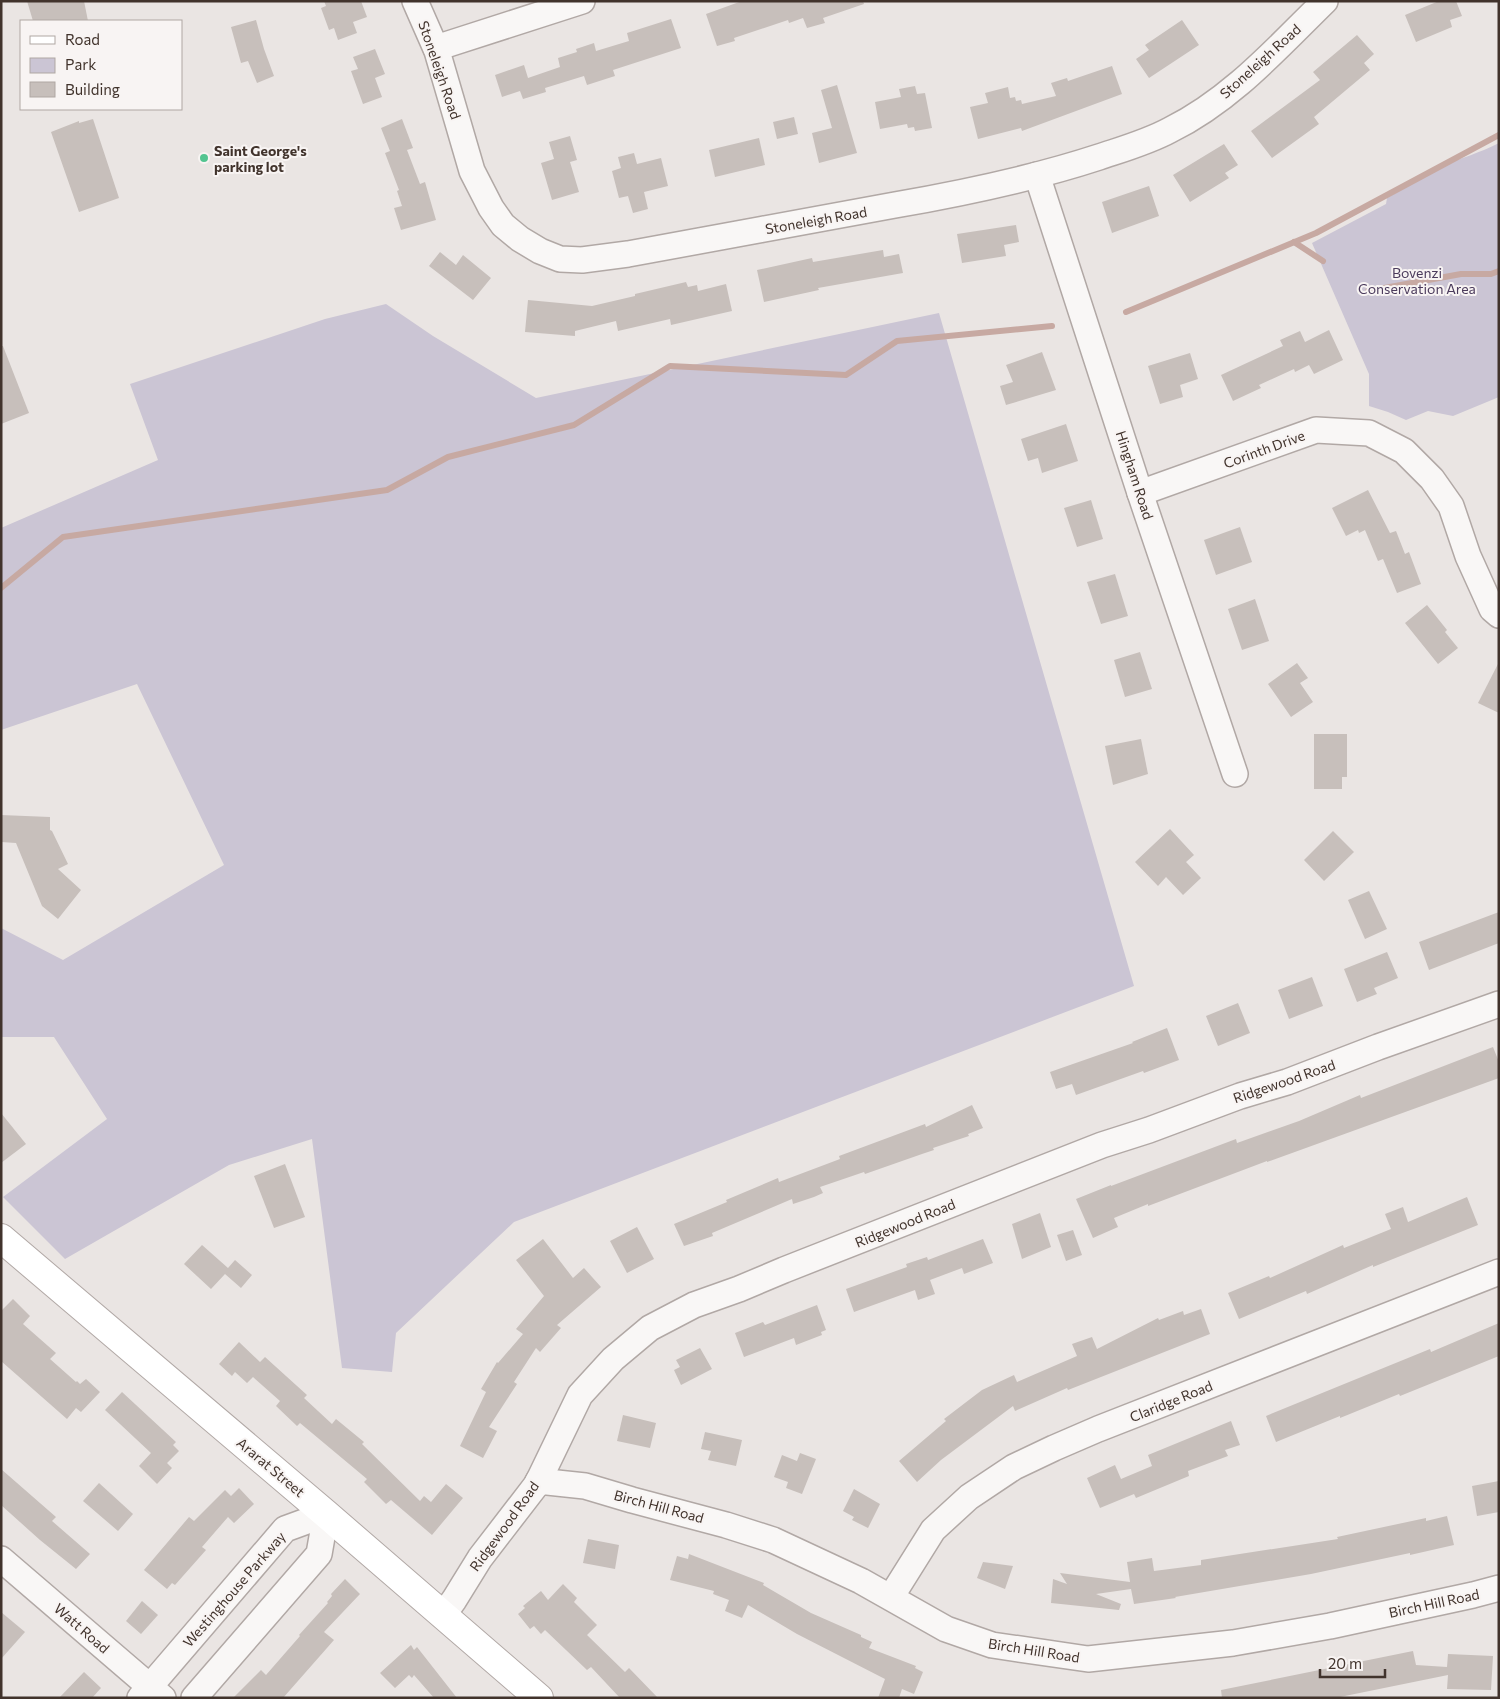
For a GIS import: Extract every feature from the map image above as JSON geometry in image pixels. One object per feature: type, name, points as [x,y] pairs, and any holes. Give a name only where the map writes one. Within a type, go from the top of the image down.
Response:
[{"type":"main road","name":"Ararat Street","points":[[1,1238],[539,1698]]},
{"type":"street","name":"Stoneleigh Road","points":[[415,1],[436,48],[472,171],[492,208],[503,225],[520,239],[540,251],[560,258],[582,260],[628,254],[973,191],[1076,165],[1140,144],[1194,117],[1238,84],[1325,1]]},
{"type":"street","points":[[436,48],[582,1]]},
{"type":"street","name":"Hingham Road","points":[[1037,175],[1140,493],[1235,774]]},
{"type":"street","name":"Corinth Drive","points":[[1140,493],[1316,430],[1369,433],[1404,450],[1432,479],[1451,506],[1476,574],[1492,609],[1499,615]]},
{"type":"street","name":"Ridgewood Road","points":[[443,1614],[480,1558],[537,1484],[580,1395],[613,1359],[650,1328],[694,1305],[739,1289],[1102,1145],[1240,1096],[1287,1082],[1499,1004]]},
{"type":"street","name":"Claridge Road","points":[[891,1597],[933,1530],[969,1497],[1014,1467],[1098,1429],[1499,1272]]},
{"type":"street","name":"Birch Hill Road","points":[[537,1484],[538,1481],[585,1486],[726,1524],[773,1540],[861,1581],[946,1629],[992,1645],[1088,1659],[1234,1643],[1330,1626],[1499,1588]]},
{"type":"street","points":[[194,1698],[319,1554],[326,1514]]},
{"type":"street","name":"Westinghouse Parkway","points":[[151,1694],[285,1529],[326,1514]]},
{"type":"street","name":"Watt Road","points":[[1,1559],[151,1694]]},
{"type":"green space","name":"Bovenzi Conservation Area","points":[[1499,143],[1499,397],[1453,416],[1428,411],[1406,420],[1369,406],[1369,374],[1312,243],[1386,204],[1387,198],[1434,171]]},
{"type":"green space","points":[[386,304],[433,336],[536,398],[939,313],[1134,986],[514,1222],[396,1333],[392,1372],[342,1368],[312,1139],[229,1165],[65,1259],[3,1197],[107,1119],[54,1037],[1,1037],[1,928],[63,960],[224,865],[137,684],[1,730],[1,528],[158,460],[130,384],[325,319]]},
{"type":"building","points":[[27,1],[84,1],[88,20],[33,20]]},
{"type":"building","points":[[324,1],[361,1],[367,17],[353,22],[357,33],[338,40],[334,28],[329,30],[321,8],[326,6]]},
{"type":"building","points":[[742,1],[863,1],[864,4],[823,18],[825,23],[807,28],[803,18],[789,23],[788,20],[734,38],[735,41],[717,46],[706,14]]},
{"type":"building","points":[[1439,1],[1456,1],[1462,16],[1450,20],[1452,27],[1416,42],[1405,15]]},
{"type":"building","points":[[671,19],[681,48],[613,70],[615,76],[587,85],[584,76],[545,88],[546,92],[523,99],[520,91],[502,97],[495,75],[524,65],[528,78],[560,67],[558,58],[577,52],[576,49],[594,43],[596,51],[629,41],[627,33]]},
{"type":"building","points":[[256,20],[274,76],[257,83],[248,61],[241,63],[231,27]]},
{"type":"building","points":[[1182,20],[1199,45],[1149,78],[1136,59],[1149,50],[1145,45]]},
{"type":"building","points":[[1357,35],[1374,54],[1364,63],[1370,70],[1314,117],[1319,124],[1272,158],[1251,131],[1320,80],[1313,72]]},
{"type":"building","points":[[375,49],[385,74],[375,78],[382,97],[363,104],[351,71],[358,69],[353,57]]},
{"type":"building","points":[[1112,66],[1122,94],[1022,131],[1021,128],[978,139],[970,107],[988,103],[985,93],[1008,87],[1010,98],[1015,97],[1016,101],[1021,100],[1022,104],[1056,96],[1051,83],[1067,78],[1068,81]]},
{"type":"building","points":[[837,85],[857,153],[819,163],[812,133],[832,128],[821,90]]},
{"type":"building","points":[[915,86],[917,94],[925,93],[932,128],[915,131],[914,127],[908,128],[907,124],[880,129],[875,102],[901,97],[899,89]]},
{"type":"building","points":[[794,117],[798,134],[777,139],[773,122]]},
{"type":"building","points":[[93,119],[119,198],[79,212],[51,132],[79,121],[79,123]]},
{"type":"building","points":[[402,119],[413,148],[407,150],[420,184],[425,182],[436,220],[401,230],[394,208],[402,206],[397,191],[399,190],[385,153],[390,151],[381,128]]},
{"type":"building","points":[[570,136],[577,160],[570,162],[579,192],[552,200],[541,163],[554,159],[549,142]]},
{"type":"building","points":[[759,138],[765,165],[715,177],[709,150]]},
{"type":"building","points":[[1224,144],[1238,165],[1225,173],[1229,178],[1190,202],[1173,175]]},
{"type":"building","points":[[634,153],[637,164],[661,158],[668,186],[644,192],[648,209],[633,213],[628,196],[619,198],[612,171],[621,168],[618,157]]},
{"type":"building","points":[[1149,186],[1159,216],[1112,233],[1102,202]]},
{"type":"building","points":[[1016,225],[1019,242],[1004,245],[1006,256],[962,263],[957,234]]},
{"type":"building","points":[[883,250],[884,257],[899,254],[903,273],[818,288],[819,290],[764,302],[757,270],[812,258],[813,262]]},
{"type":"building","points":[[440,252],[456,265],[463,255],[491,278],[473,300],[429,266]]},
{"type":"building","points":[[686,282],[688,287],[697,285],[698,291],[726,284],[732,311],[671,325],[670,319],[618,331],[616,321],[575,331],[575,336],[525,332],[528,300],[592,306]]},
{"type":"building","points":[[1329,330],[1343,360],[1314,374],[1309,365],[1295,372],[1294,369],[1259,385],[1261,388],[1233,401],[1221,375],[1283,346],[1280,340],[1300,331],[1305,342]]},
{"type":"building","points":[[1,346],[3,346],[29,413],[1,424]]},
{"type":"building","points":[[1042,352],[1056,390],[1006,405],[1000,386],[1013,382],[1006,365]]},
{"type":"building","points":[[1190,353],[1198,379],[1180,385],[1183,397],[1160,404],[1148,366]]},
{"type":"building","points":[[1066,424],[1078,461],[1042,473],[1038,458],[1028,461],[1021,439]]},
{"type":"building","points":[[1368,490],[1390,533],[1396,531],[1405,554],[1409,552],[1421,584],[1397,593],[1383,559],[1378,561],[1365,530],[1359,533],[1358,530],[1346,536],[1332,508]]},
{"type":"building","points":[[1091,500],[1103,539],[1077,547],[1064,508]]},
{"type":"building","points":[[1240,527],[1252,562],[1216,575],[1204,540]]},
{"type":"building","points":[[1115,574],[1128,616],[1101,624],[1087,582]]},
{"type":"building","points":[[1255,599],[1269,641],[1242,650],[1228,609]]},
{"type":"building","points":[[1427,605],[1447,630],[1445,632],[1458,648],[1438,664],[1405,623]]},
{"type":"building","points":[[1140,652],[1152,689],[1125,697],[1114,660]]},
{"type":"building","points":[[1499,662],[1499,713],[1478,703]]},
{"type":"building","points":[[1297,663],[1308,678],[1300,683],[1313,702],[1291,717],[1268,684]]},
{"type":"building","points":[[1314,734],[1347,734],[1347,777],[1342,777],[1342,789],[1314,789]]},
{"type":"building","points":[[1141,739],[1148,774],[1113,785],[1105,746]]},
{"type":"building","points":[[1,815],[50,817],[50,830],[68,864],[58,869],[81,890],[58,919],[42,906],[16,843],[1,842]]},
{"type":"building","points":[[1170,829],[1194,855],[1186,862],[1201,878],[1183,895],[1166,877],[1158,886],[1135,862]]},
{"type":"building","points":[[1333,831],[1354,852],[1324,881],[1304,860]]},
{"type":"building","points":[[1369,891],[1387,929],[1365,939],[1348,900]]},
{"type":"building","points":[[1499,912],[1499,943],[1429,970],[1419,942]]},
{"type":"building","points":[[1387,952],[1398,978],[1374,988],[1377,994],[1357,1002],[1344,969]]},
{"type":"building","points":[[1312,977],[1323,1006],[1289,1019],[1278,990]]},
{"type":"building","points":[[1238,1003],[1250,1033],[1218,1046],[1206,1016]]},
{"type":"building","points":[[1167,1028],[1179,1060],[1076,1095],[1072,1084],[1056,1089],[1050,1072],[1133,1043]]},
{"type":"building","points":[[1493,1047],[1499,1062],[1499,1078],[1267,1161],[1148,1206],[1148,1204],[1114,1218],[1118,1227],[1093,1238],[1076,1199],[1236,1139],[1237,1143],[1299,1121],[1360,1095],[1361,1098]]},
{"type":"building","points":[[972,1105],[983,1128],[968,1134],[969,1136],[933,1148],[934,1150],[865,1174],[864,1172],[820,1187],[823,1193],[814,1197],[793,1204],[792,1199],[712,1233],[713,1236],[684,1246],[674,1224],[778,1178],[779,1182],[840,1159],[839,1156],[925,1124],[926,1127]]},
{"type":"building","points":[[1,1113],[26,1144],[1,1163]]},
{"type":"building","points":[[285,1164],[305,1217],[274,1228],[254,1176]]},
{"type":"building","points":[[1467,1197],[1478,1225],[1373,1267],[1373,1265],[1307,1294],[1306,1291],[1239,1319],[1228,1293],[1269,1276],[1270,1278],[1343,1245],[1344,1248],[1391,1229],[1385,1214],[1403,1207],[1408,1222]]},
{"type":"building","points":[[1040,1213],[1051,1247],[1022,1259],[1012,1224]]},
{"type":"building","points":[[637,1227],[654,1259],[627,1273],[610,1241]]},
{"type":"building","points":[[1073,1230],[1082,1255],[1066,1261],[1057,1235]]},
{"type":"building","points":[[543,1239],[573,1278],[584,1268],[601,1287],[557,1325],[561,1328],[540,1352],[536,1348],[514,1382],[517,1384],[489,1427],[497,1431],[483,1458],[460,1446],[486,1392],[481,1389],[497,1362],[523,1334],[516,1329],[544,1296],[516,1260]]},
{"type":"building","points":[[983,1239],[993,1263],[964,1274],[962,1268],[930,1280],[935,1294],[918,1300],[915,1290],[854,1312],[846,1289],[907,1267],[906,1264],[927,1257],[928,1260]]},
{"type":"building","points":[[202,1245],[228,1268],[235,1260],[252,1275],[241,1288],[225,1274],[211,1289],[184,1264]]},
{"type":"building","points":[[13,1299],[30,1316],[23,1324],[56,1353],[50,1359],[76,1382],[80,1384],[86,1379],[100,1392],[81,1412],[76,1408],[67,1419],[1,1361],[1,1311]]},
{"type":"building","points":[[817,1305],[826,1330],[821,1332],[822,1335],[796,1345],[794,1338],[744,1357],[735,1333],[763,1322],[765,1325]]},
{"type":"building","points":[[1201,1309],[1210,1334],[1068,1390],[1067,1388],[1015,1411],[1013,1406],[941,1460],[917,1482],[899,1461],[946,1421],[944,1419],[982,1390],[1014,1375],[1017,1382],[1077,1356],[1072,1344],[1092,1337],[1097,1349],[1158,1318],[1159,1320],[1183,1311],[1184,1315]]},
{"type":"building","points":[[1499,1323],[1499,1356],[1400,1396],[1399,1394],[1276,1442],[1266,1416],[1430,1349],[1431,1352]]},
{"type":"building","points":[[239,1342],[260,1362],[265,1357],[307,1395],[304,1398],[332,1424],[336,1419],[364,1442],[362,1444],[420,1501],[424,1496],[431,1502],[446,1484],[463,1498],[432,1535],[391,1500],[386,1504],[364,1482],[367,1479],[300,1423],[297,1426],[276,1406],[280,1401],[253,1377],[247,1383],[235,1372],[232,1376],[219,1364]]},
{"type":"building","points":[[700,1348],[712,1369],[681,1385],[674,1370],[680,1367],[676,1360]]},
{"type":"building","points":[[122,1392],[176,1442],[173,1445],[179,1451],[167,1463],[172,1468],[157,1484],[139,1466],[151,1453],[105,1410]]},
{"type":"building","points":[[623,1415],[656,1423],[650,1448],[617,1441]]},
{"type":"building","points":[[1231,1421],[1240,1445],[1225,1450],[1228,1456],[1188,1471],[1189,1476],[1136,1498],[1134,1494],[1100,1508],[1087,1478],[1115,1465],[1121,1479],[1152,1466],[1148,1455]]},
{"type":"building","points":[[705,1432],[742,1440],[736,1466],[708,1460],[711,1451],[701,1449]]},
{"type":"building","points":[[800,1453],[816,1459],[802,1494],[786,1488],[788,1482],[774,1477],[782,1455],[797,1461]]},
{"type":"building","points":[[1,1469],[56,1517],[52,1521],[90,1554],[76,1569],[1,1505]]},
{"type":"building","points":[[1499,1481],[1499,1512],[1477,1516],[1472,1486]]},
{"type":"building","points":[[99,1483],[133,1514],[118,1531],[83,1501]]},
{"type":"building","points":[[239,1488],[254,1504],[234,1523],[228,1517],[202,1547],[206,1550],[175,1585],[172,1583],[167,1589],[144,1570],[189,1517],[194,1521],[225,1490],[231,1496]]},
{"type":"building","points":[[854,1489],[880,1504],[868,1528],[852,1520],[854,1517],[843,1511]]},
{"type":"building","points":[[1447,1516],[1454,1545],[1410,1555],[1410,1553],[1311,1574],[1134,1604],[1131,1589],[1096,1594],[1121,1604],[1119,1610],[1051,1603],[1053,1579],[1067,1584],[1060,1573],[1130,1582],[1127,1562],[1152,1558],[1154,1571],[1201,1565],[1201,1560],[1338,1539],[1337,1537],[1426,1518],[1426,1521]]},
{"type":"building","points":[[588,1539],[619,1545],[615,1569],[583,1563]]},
{"type":"building","points":[[689,1554],[764,1583],[763,1585],[811,1613],[861,1635],[861,1637],[872,1642],[869,1648],[916,1666],[915,1668],[923,1672],[914,1694],[902,1689],[899,1698],[878,1698],[885,1679],[797,1634],[748,1605],[742,1618],[725,1611],[729,1600],[713,1594],[714,1591],[670,1580],[677,1556],[688,1559]]},
{"type":"building","points":[[983,1562],[1013,1566],[1005,1589],[977,1578]]},
{"type":"building","points":[[345,1579],[360,1594],[324,1632],[334,1640],[283,1698],[233,1698],[261,1670],[266,1675],[328,1603],[332,1596],[331,1594]]},
{"type":"building","points":[[563,1584],[577,1598],[574,1602],[597,1625],[587,1635],[625,1672],[629,1668],[658,1698],[620,1698],[591,1667],[587,1670],[545,1630],[541,1634],[534,1626],[530,1629],[518,1614],[525,1608],[523,1606],[541,1591],[548,1600]]},
{"type":"building","points":[[142,1601],[158,1615],[141,1634],[126,1621]]},
{"type":"building","points":[[1,1612],[25,1632],[1,1659]]},
{"type":"building","points":[[411,1645],[414,1650],[417,1647],[457,1698],[434,1698],[414,1675],[412,1678],[409,1675],[395,1688],[380,1673]]},
{"type":"building","points":[[1413,1651],[1416,1665],[1447,1667],[1448,1654],[1493,1656],[1491,1690],[1447,1689],[1448,1675],[1335,1698],[1222,1698],[1221,1690]]},
{"type":"building","points":[[84,1672],[101,1688],[92,1698],[59,1698]]},
{"type":"waterway","points":[[1126,312],[1316,233],[1499,135]]},
{"type":"waterway","points":[[1294,242],[1323,261]]},
{"type":"waterway","points":[[1368,291],[1461,274],[1491,274],[1499,271]]},
{"type":"waterway","points":[[1,588],[63,537],[387,490],[448,457],[574,425],[670,366],[846,375],[897,341],[1052,326]]},
{"type":"place","name":"Saint George's parking lot","points":[[204,158]]}]
